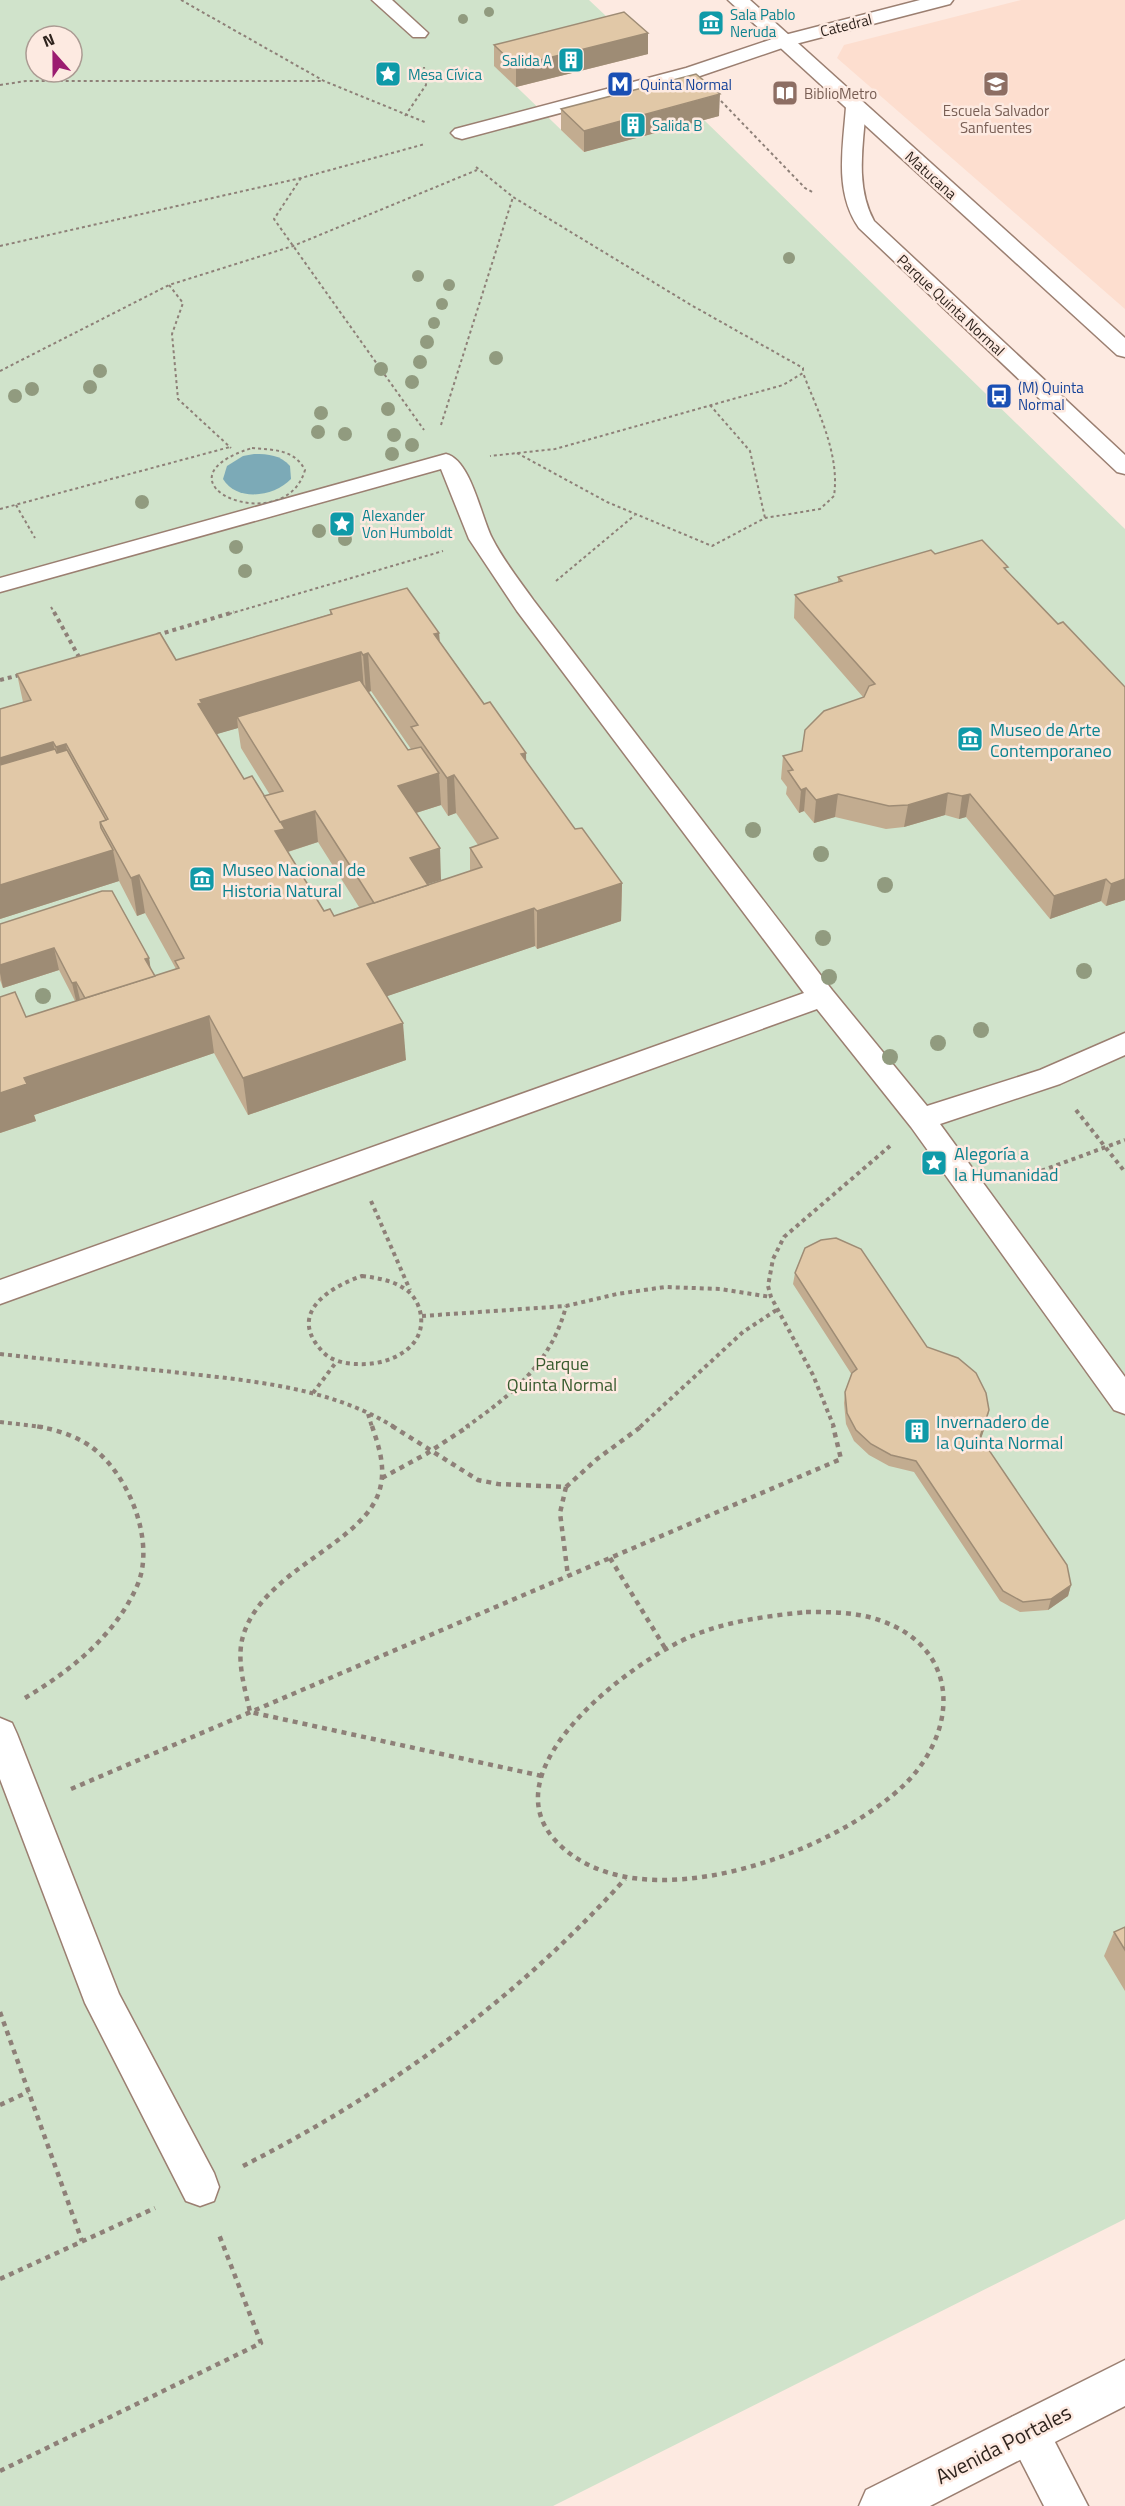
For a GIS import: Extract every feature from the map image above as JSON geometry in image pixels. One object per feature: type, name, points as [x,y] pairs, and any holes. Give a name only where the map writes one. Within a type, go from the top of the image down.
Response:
[{"type":"main road","name":"Matucana","points":[[738,0],[1125,350]]},
{"type":"main road","name":"Catedral","points":[[462,133],[693,72],[784,41],[943,0]]},
{"type":"main road","name":"Avenida Portales","points":[[882,2506],[1125,2382]]},
{"type":"lane","points":[[381,0],[419,33]]},
{"type":"lane","name":"Parque Quinta Normal","points":[[856,107],[852,188],[858,212],[866,224],[1125,467]]},
{"type":"lane","points":[[0,585],[441,453],[455,473],[481,539],[525,606],[822,997],[921,1119],[1125,1401]]},
{"type":"lane","points":[[0,1292],[822,997]]},
{"type":"lane","points":[[921,1119],[1050,1077],[1125,1043]]},
{"type":"lane","points":[[0,1734],[104,2004],[200,2187]]},
{"type":"lane","points":[[1027,2432],[1067,2506]]},
{"type":"path","points":[[0,86],[26,81],[324,81],[181,0]]},
{"type":"path","points":[[405,116],[426,85],[419,33]]},
{"type":"path","points":[[693,72],[805,188],[866,224]]},
{"type":"path","points":[[0,246],[301,178],[462,133]]},
{"type":"path","points":[[0,371],[169,285],[293,246],[477,170]]},
{"type":"path","points":[[301,178],[274,219],[441,453]]},
{"type":"path","points":[[441,453],[513,197],[691,305],[803,368],[836,465],[838,491],[829,506],[815,511],[765,518],[712,546],[563,480],[517,452]]},
{"type":"path","points":[[169,285],[183,303],[172,334],[177,399],[236,452]]},
{"type":"path","points":[[441,453],[517,452],[555,448],[783,385],[795,380],[803,373]]},
{"type":"path","points":[[710,405],[750,451],[765,518]]},
{"type":"path","points":[[0,509],[230,447]]},
{"type":"path","points":[[525,606],[636,514]]},
{"type":"path","points":[[148,637],[481,539]]},
{"type":"path","points":[[33,575],[79,657]]},
{"type":"path","points":[[68,661],[90,654]]},
{"type":"path","points":[[0,680],[22,674]]},
{"type":"path","points":[[1050,1077],[1125,1172]]},
{"type":"path","points":[[28,1807],[841,1459],[837,1430],[826,1400],[771,1297],[768,1286],[773,1259],[784,1237],[921,1119]]},
{"type":"path","points":[[975,1194],[1125,1140]]},
{"type":"path","points":[[355,1164],[410,1290],[419,1302],[422,1316],[421,1330],[414,1342],[395,1357],[370,1365],[337,1361],[323,1352],[313,1340],[309,1326],[310,1312],[317,1299],[329,1287],[362,1276],[380,1276],[410,1290]]},
{"type":"path","points":[[422,1316],[566,1306],[617,1294],[665,1287],[720,1289],[771,1297]]},
{"type":"path","points":[[382,1478],[433,1451],[484,1414],[534,1368],[555,1342],[566,1306]]},
{"type":"path","points":[[568,1576],[560,1514],[566,1487],[583,1468],[659,1412],[734,1338],[778,1309]]},
{"type":"path","points":[[0,1354],[217,1377],[313,1394],[368,1414],[478,1480],[498,1484],[566,1487]]},
{"type":"path","points":[[313,1394],[337,1361]]},
{"type":"path","points":[[250,1712],[243,1689],[239,1656],[241,1641],[251,1610],[282,1580],[343,1536],[377,1496],[382,1478],[381,1463],[368,1414]]},
{"type":"path","points":[[0,1422],[56,1431],[86,1442],[107,1459],[121,1477],[141,1533],[143,1561],[138,1585],[123,1612],[73,1665],[18,1701]]},
{"type":"path","points":[[610,1558],[665,1648]]},
{"type":"path","points":[[793,1611],[853,1615],[887,1623],[912,1636],[927,1653],[945,1689],[940,1734],[932,1753],[914,1777],[884,1801],[813,1842],[772,1860],[701,1879],[661,1882],[626,1878],[586,1863],[557,1844],[545,1826],[537,1800],[542,1776],[552,1751],[585,1710],[614,1684],[665,1648],[701,1632],[741,1620],[793,1611]]},
{"type":"path","points":[[250,1712],[542,1776]]},
{"type":"path","points":[[0,2278],[200,2187],[279,2148],[355,2105],[425,2059],[499,2001],[566,1942],[626,1878]]},
{"type":"path","points":[[0,2012],[82,2241]]},
{"type":"path","points":[[0,2105],[28,2092]]},
{"type":"path","points":[[0,2471],[261,2343],[200,2187]]},
{"type":"shaded area","name":"Escuela Salvador Sanfuentes","points":[[1021,0],[1125,0],[1125,309],[837,58],[844,45]]},
{"type":"green space","name":"Parque Quinta Normal","points":[[0,0],[589,0],[624,33],[495,66],[584,152],[704,120],[1125,529],[1125,2219],[553,2506],[0,2506]]},
{"type":"water","points":[[254,454],[282,459],[290,466],[291,479],[284,485],[266,493],[246,494],[229,486],[223,479],[227,466],[243,456]]},
{"type":"building","points":[[624,12],[648,33],[516,66],[494,45]]},
{"type":"building","points":[[696,74],[720,94],[584,131],[561,109]]},
{"type":"building","name":"Museo de Arte Contemporaneo","points":[[982,540],[1008,567],[1004,568],[1058,624],[1063,622],[1125,687],[1125,879],[1111,884],[1106,879],[1054,896],[970,794],[962,796],[948,793],[908,805],[889,806],[838,794],[816,800],[806,788],[801,790],[788,771],[793,770],[783,756],[802,751],[805,730],[824,711],[864,697],[869,686],[875,684],[795,595],[842,581],[838,577],[931,550],[935,554]]},
{"type":"building","name":"Museo Nacional de Historia Natural","points":[[407,588],[439,633],[434,634],[484,704],[490,702],[526,753],[521,754],[575,829],[582,828],[622,883],[537,911],[534,908],[367,964],[403,1023],[243,1078],[209,1016],[24,1078],[27,1084],[0,1093],[0,997],[15,992],[26,1017],[179,968],[175,961],[184,958],[139,875],[131,878],[100,822],[108,819],[66,744],[56,747],[53,742],[0,758],[0,709],[31,700],[17,674],[160,633],[176,660],[332,614],[330,610]],"holes":[[[361,652],[363,655],[368,653],[418,725],[411,727],[447,778],[454,775],[498,838],[470,848],[482,867],[334,916],[330,909],[324,911],[275,831],[285,829],[252,776],[244,779],[198,704],[202,703],[200,700]]]},
{"type":"building","points":[[360,680],[408,750],[421,747],[439,773],[398,786],[440,848],[410,858],[428,885],[374,903],[315,811],[280,822],[264,796],[283,791],[237,717]]},
{"type":"building","points":[[55,749],[57,753],[67,750],[106,820],[100,822],[101,828],[113,850],[0,885],[0,765]]},
{"type":"building","points":[[102,891],[112,891],[149,958],[145,959],[155,976],[85,998],[76,982],[72,983],[54,948],[0,965],[0,924]]},
{"type":"building","name":"Invernadero de la Quinta Normal","points":[[836,1238],[861,1249],[927,1347],[958,1358],[976,1373],[986,1393],[989,1410],[980,1437],[1067,1565],[1071,1585],[1051,1599],[1023,1602],[1003,1591],[916,1461],[891,1455],[871,1444],[856,1430],[847,1413],[845,1392],[852,1373],[857,1369],[795,1273],[805,1248],[821,1240]]},
{"type":"building","points":[[1125,1927],[1125,1950],[1114,1932]]},
{"type":"place","name":"Sala Pablo Neruda","points":[[711,23]]},
{"type":"place","name":"Salida A","points":[[571,60]]},
{"type":"place","name":"Mesa Cívica","points":[[388,74]]},
{"type":"place","name":"Quinta Normal","points":[[620,84]]},
{"type":"place","name":"Escuela Salvador Sanfuentes","points":[[996,84]]},
{"type":"place","name":"BiblioMetro","points":[[785,93]]},
{"type":"place","name":"Salida B","points":[[633,125]]},
{"type":"place","name":"(M) Quinta Normal","points":[[999,396]]},
{"type":"place","name":"Alexander Von Humboldt","points":[[342,524]]},
{"type":"place","name":"Museo de Arte Contemporaneo","points":[[970,739]]},
{"type":"place","name":"Museo Nacional de Historia Natural","points":[[202,879]]},
{"type":"place","name":"Alegoría a la Humanidad","points":[[934,1163]]},
{"type":"place","name":"Invernadero de la Quinta Normal","points":[[917,1431]]}]
